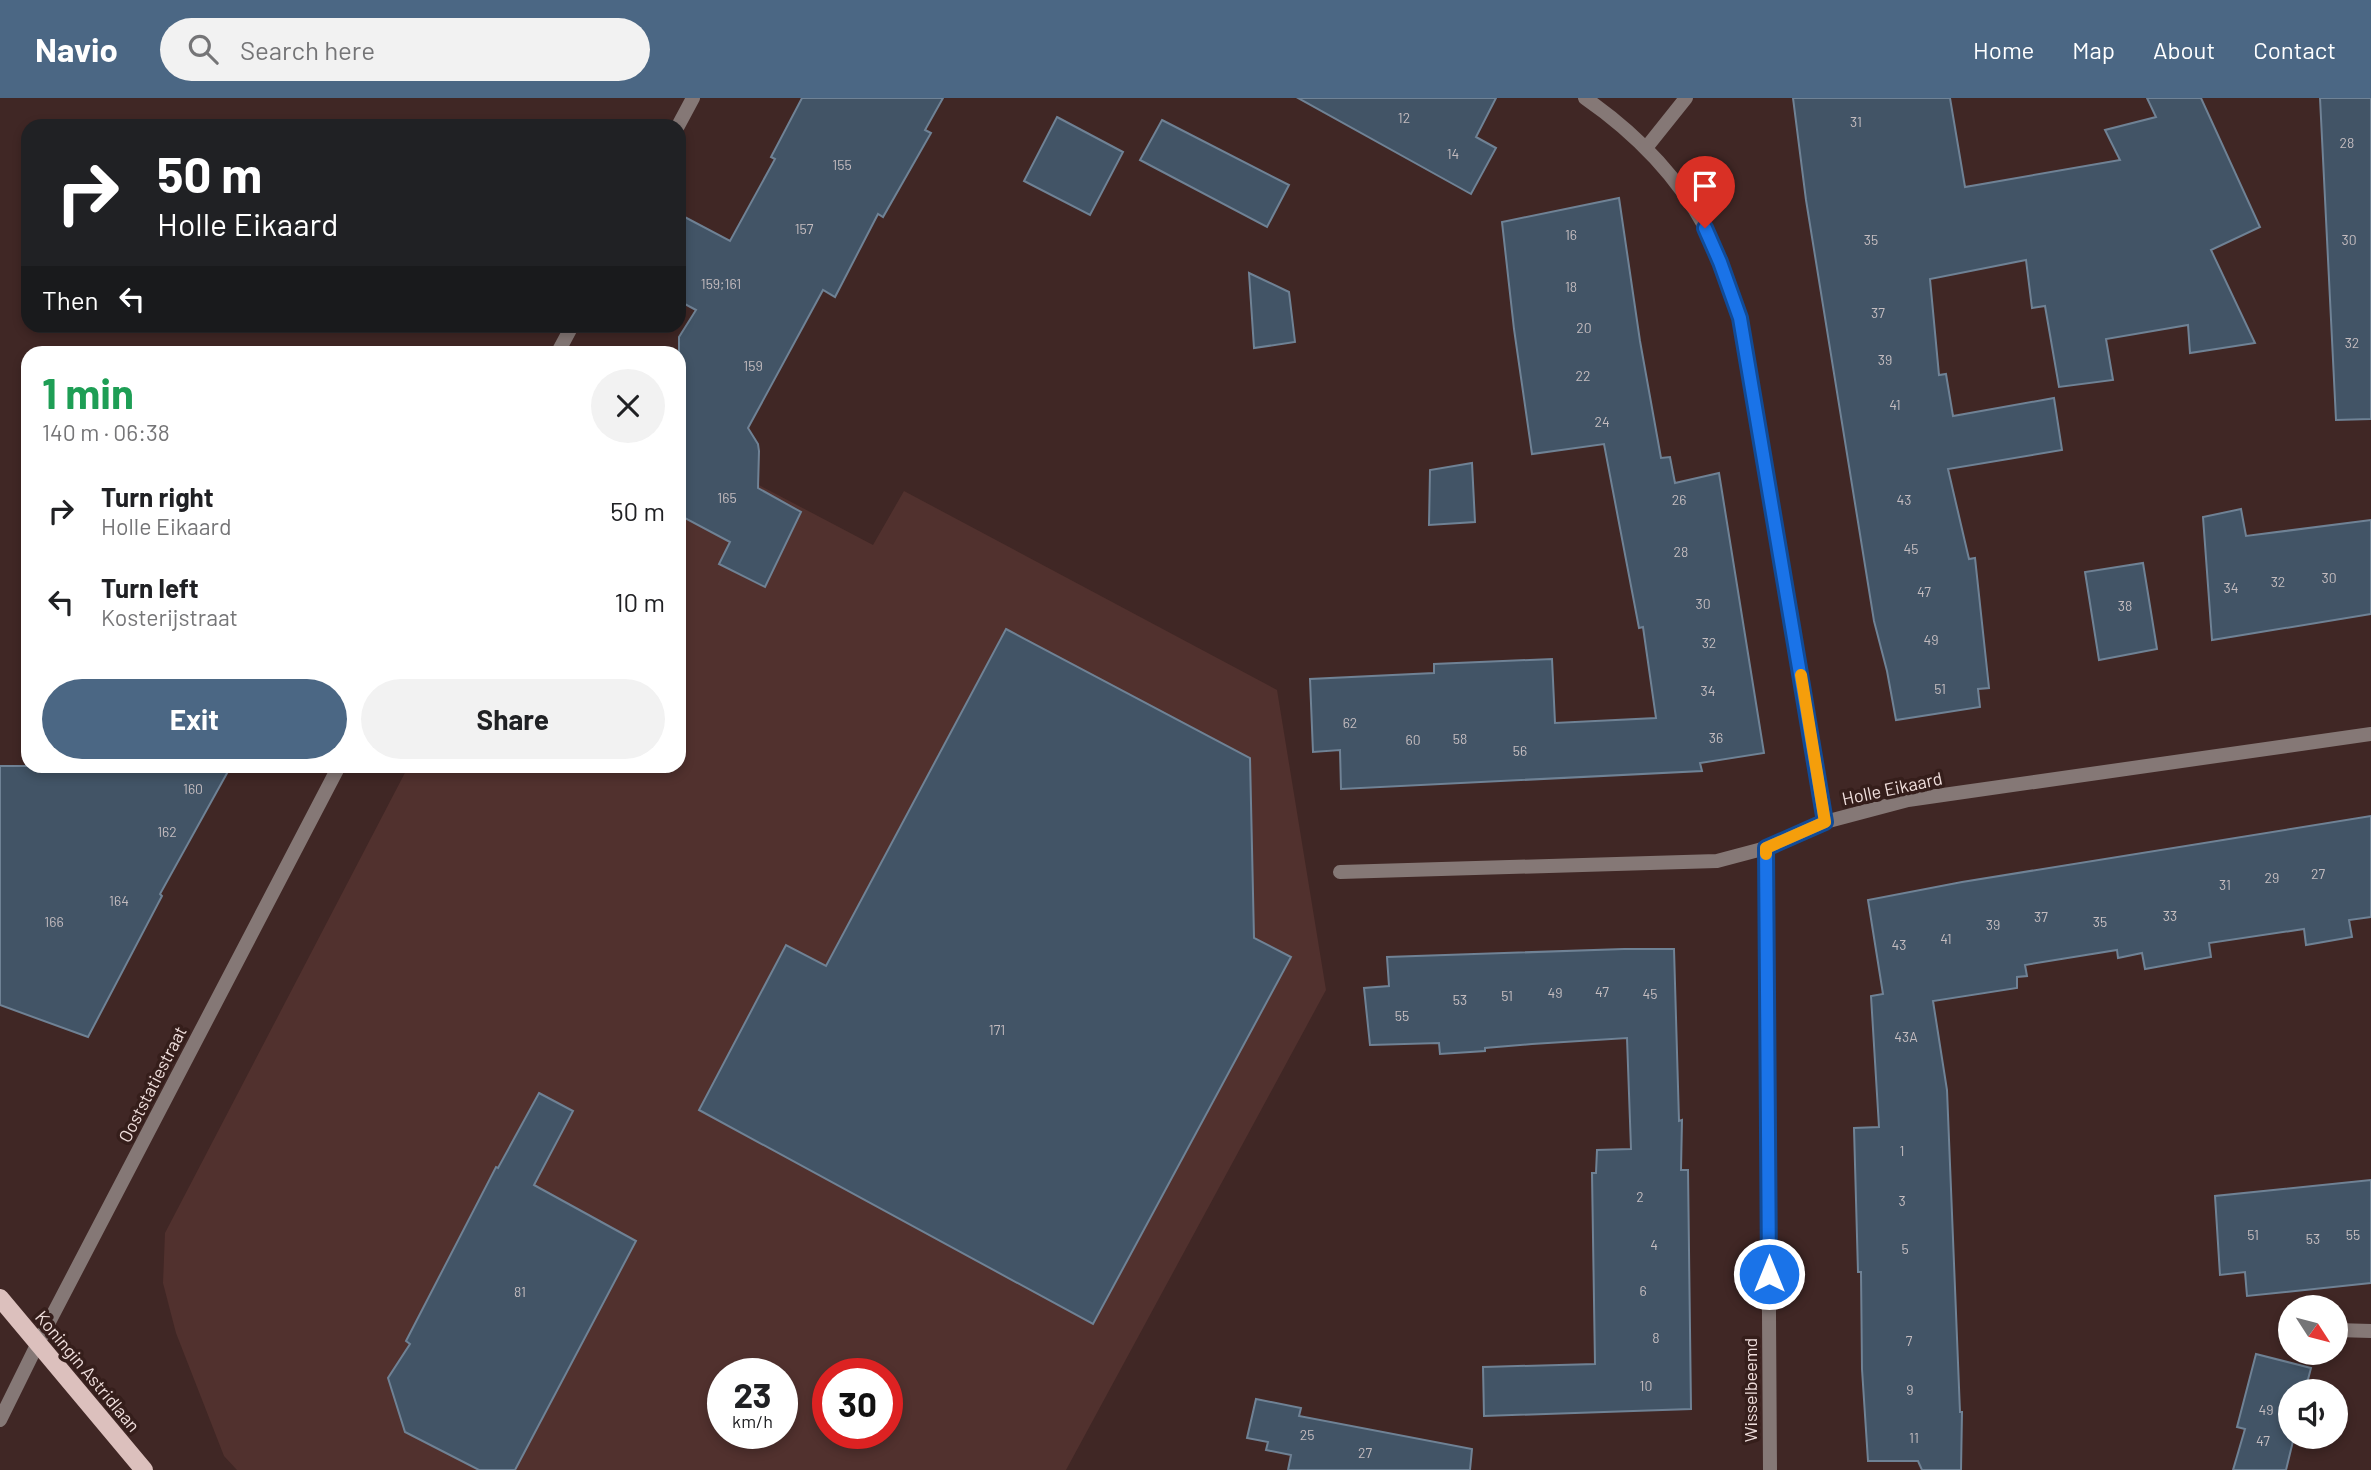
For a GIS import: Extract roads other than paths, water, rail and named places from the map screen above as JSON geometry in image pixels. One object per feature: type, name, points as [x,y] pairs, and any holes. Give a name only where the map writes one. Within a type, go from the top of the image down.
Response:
[{"type":"main road","name":"Koningin Astridlaan","points":[[0,1298],[144,1470]]},
{"type":"street","points":[[682,119],[693,98]]},
{"type":"street","points":[[1584,98],[1646,148],[1684,192],[1705,228],[1740,318],[1825,822]]},
{"type":"street","points":[[1646,148],[1682,107],[1686,98]]},
{"type":"street","name":"Holle Eikaard","points":[[1340,872],[1717,861],[1766,848],[1825,822],[1908,800],[2371,734]]},
{"type":"street","name":"Ooststatiestraat","points":[[0,1420],[335,773]]},
{"type":"street","name":"Wisselbeemd","points":[[1766,848],[1770,1470]]},
{"type":"street","points":[[2348,1330],[2371,1331]]}]
